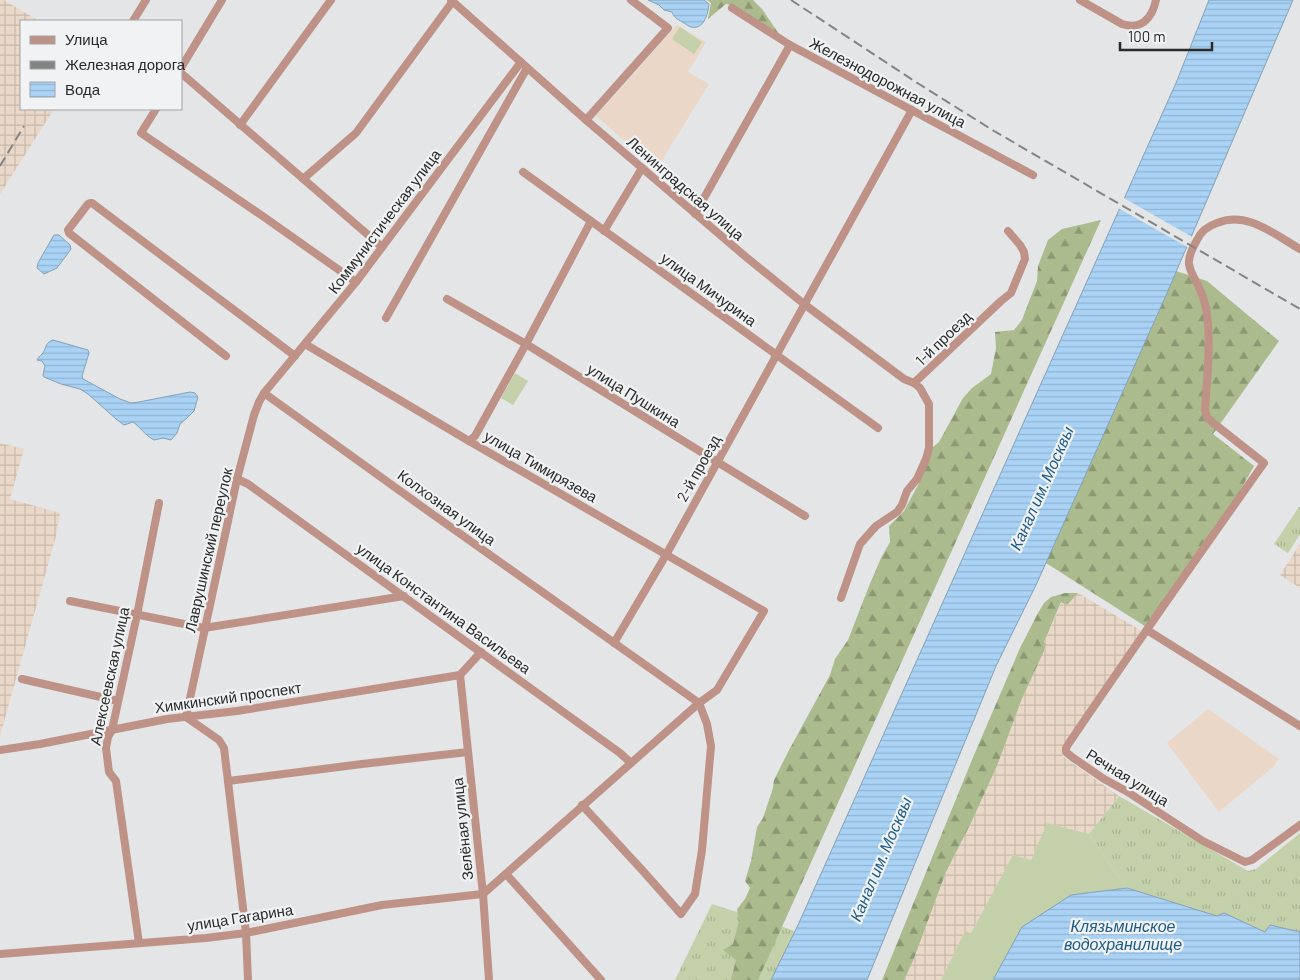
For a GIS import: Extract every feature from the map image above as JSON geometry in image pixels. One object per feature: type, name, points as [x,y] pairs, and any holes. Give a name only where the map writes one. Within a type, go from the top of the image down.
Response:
[{"type":"street","points":[[134,20],[146,0]]},
{"type":"street","points":[[182,66],[222,0]]},
{"type":"street","points":[[240,125],[331,0]]},
{"type":"street","points":[[586,120],[668,28],[631,0]]},
{"type":"street","points":[[1080,0],[1122,24],[1129,26],[1136,26],[1144,22],[1154,9],[1156,0]]},
{"type":"street","points":[[303,179],[356,133],[452,1]]},
{"type":"street","name":"Ленинградская улица","points":[[452,1],[586,120],[746,257],[804,304],[904,379],[914,383]]},
{"type":"street","name":"Железнодорожная улица","points":[[732,8],[790,45],[1034,175]]},
{"type":"street","points":[[695,214],[790,45]]},
{"type":"street","points":[[386,318],[524,65]]},
{"type":"street","name":"Коммунистическая улица","points":[[264,393],[356,282],[524,65]]},
{"type":"street","points":[[182,74],[382,247]]},
{"type":"street","points":[[155,110],[141,133],[356,282]]},
{"type":"street","name":"2-й проезд","points":[[614,643],[666,554],[912,110]]},
{"type":"street","points":[[604,231],[642,168]]},
{"type":"street","name":"улица Мичурина","points":[[523,172],[878,428]]},
{"type":"street","points":[[226,356],[68,232],[88,204],[92,203],[295,356]]},
{"type":"street","points":[[1300,249],[1250,221],[1226,219],[1211,225],[1200,233],[1190,255],[1189,267],[1204,302],[1208,319],[1205,410],[1207,417],[1264,463],[1147,630],[1300,726]]},
{"type":"street","points":[[469,441],[475,436],[591,221]]},
{"type":"street","name":"1-й проезд","points":[[841,598],[860,544],[876,526],[897,512],[902,505],[907,491],[917,479],[926,459],[929,448],[928,404],[920,388],[914,383],[1011,293],[1025,259],[1020,245],[1008,231]]},
{"type":"street","name":"улица Пушкина","points":[[447,299],[526,344],[805,516]]},
{"type":"street","name":"улица Тимирязева","points":[[306,344],[469,441],[764,611],[717,690],[699,703]]},
{"type":"street","name":"Лаврушинский переулок","points":[[186,717],[237,480],[254,415],[264,393]]},
{"type":"street","name":"Колхозная улица","points":[[264,393],[699,703]]},
{"type":"street","name":"улица Константина Васильева","points":[[237,480],[248,484],[632,763]]},
{"type":"street","name":"Алексеевская улица","points":[[140,943],[116,781],[109,772],[106,748],[108,737],[112,730],[137,615],[159,503]]},
{"type":"street","points":[[70,601],[204,628],[404,596]]},
{"type":"street","name":"Речная улица","points":[[1147,630],[1069,743],[1066,748],[1068,755],[1203,841],[1245,862],[1252,860],[1300,825]]},
{"type":"street","points":[[460,674],[481,652]]},
{"type":"street","name":"Химкинский проспект","points":[[0,750],[40,744],[167,718],[237,711],[460,674]]},
{"type":"street","name":"Зелёная улица","points":[[460,674],[483,894],[489,980]]},
{"type":"street","points":[[22,679],[118,701]]},
{"type":"street","points":[[483,894],[582,805],[699,703],[707,724],[711,746],[702,850],[696,894],[681,914],[582,805]]},
{"type":"street","points":[[186,717],[222,744],[246,933],[248,980]]},
{"type":"street","points":[[228,782],[468,752]]},
{"type":"street","points":[[506,874],[601,980]]},
{"type":"street","name":"улица Гагарина","points":[[0,954],[206,938],[246,933],[382,905],[483,894]]},
{"type":"shaded area","points":[[0,0],[4,0],[37,20],[20,20],[20,110],[53,110],[0,194]]},
{"type":"shaded area","points":[[677,25],[706,42],[688,72],[709,84],[657,168],[596,116]]},
{"type":"shaded area","points":[[0,443],[24,449],[10,499],[60,513],[56,536],[0,736]]},
{"type":"shaded area","points":[[1300,544],[1300,588],[1280,575]]},
{"type":"shaded area","points":[[1078,593],[1141,632],[1062,748],[1062,754],[1065,758],[1119,796],[1089,834],[1047,823],[1031,860],[1013,855],[971,933],[965,931],[941,980],[904,980],[913,961],[946,872],[997,766],[1021,701],[1044,651],[1046,644],[1044,642],[1062,601],[1067,605]]},
{"type":"shaded area","points":[[1208,709],[1279,759],[1273,767],[1219,812],[1167,743]]},
{"type":"green space","points":[[707,0],[753,0],[762,9],[781,37],[734,6],[726,4],[708,19],[711,3]]},
{"type":"green space","points":[[680,27],[702,42],[694,54],[672,39]]},
{"type":"green space","points":[[1101,220],[758,980],[731,980],[736,960],[723,950],[733,944],[739,921],[737,909],[745,899],[750,888],[745,881],[751,861],[757,827],[763,818],[774,780],[830,675],[835,659],[848,640],[881,558],[890,542],[889,526],[904,511],[927,465],[932,448],[939,442],[963,398],[972,388],[991,374],[996,348],[995,332],[1014,330],[1022,320],[1037,281],[1038,266],[1048,240],[1062,229]]},
{"type":"green space","points":[[1176,271],[1207,281],[1279,341],[1213,434],[1254,466],[1206,551],[1151,630],[1046,563]]},
{"type":"green space","points":[[515,373],[528,381],[513,405],[501,398]]},
{"type":"green space","points":[[1299,507],[1300,534],[1288,553],[1274,544]]},
{"type":"green space","points":[[1065,593],[1078,593],[1067,605],[1061,602],[1044,642],[1046,644],[1044,651],[1021,701],[997,766],[946,872],[913,961],[904,980],[882,980],[1020,648],[1044,603],[1051,597]]},
{"type":"green space","points":[[1119,796],[1248,871],[1256,869],[1300,833],[1300,932],[1270,925],[1265,932],[1224,913],[1217,916],[1127,888],[1089,834]]},
{"type":"green space","points":[[1047,823],[1089,834],[1127,888],[1071,895],[1022,927],[993,980],[941,980],[965,931],[971,933],[1013,855],[1031,860]]},
{"type":"green space","points":[[712,904],[795,931],[771,980],[675,980]]},
{"type":"water","points":[[648,0],[704,0],[709,4],[702,24],[691,27],[677,19],[672,12],[664,10],[659,5]]},
{"type":"water","name":"Канал им. Москвы","points":[[1209,0],[1293,0],[1164,300],[1036,585],[996,666],[867,980],[771,980],[798,925],[1176,83]]},
{"type":"water","points":[[54,235],[59,235],[70,245],[71,249],[57,268],[44,274],[37,268],[38,263]]},
{"type":"water","points":[[53,340],[88,350],[83,379],[120,399],[131,403],[190,392],[195,393],[198,397],[194,411],[180,424],[177,433],[171,440],[163,438],[154,440],[133,422],[124,425],[80,389],[44,377],[45,366],[42,361],[37,360],[44,352],[47,344]]},
{"type":"water","name":"Клязьминское водохранилище","points":[[1127,888],[1217,916],[1224,913],[1265,932],[1270,925],[1300,932],[1300,980],[993,980],[1022,927],[1071,895]]},
{"type":"pier","points":[[1122,197],[1194,238],[1189,248],[1118,208]]},
{"type":"railway","points":[[791,0],[994,131],[1300,309]]},
{"type":"railway","points":[[0,166],[24,126]]}]
